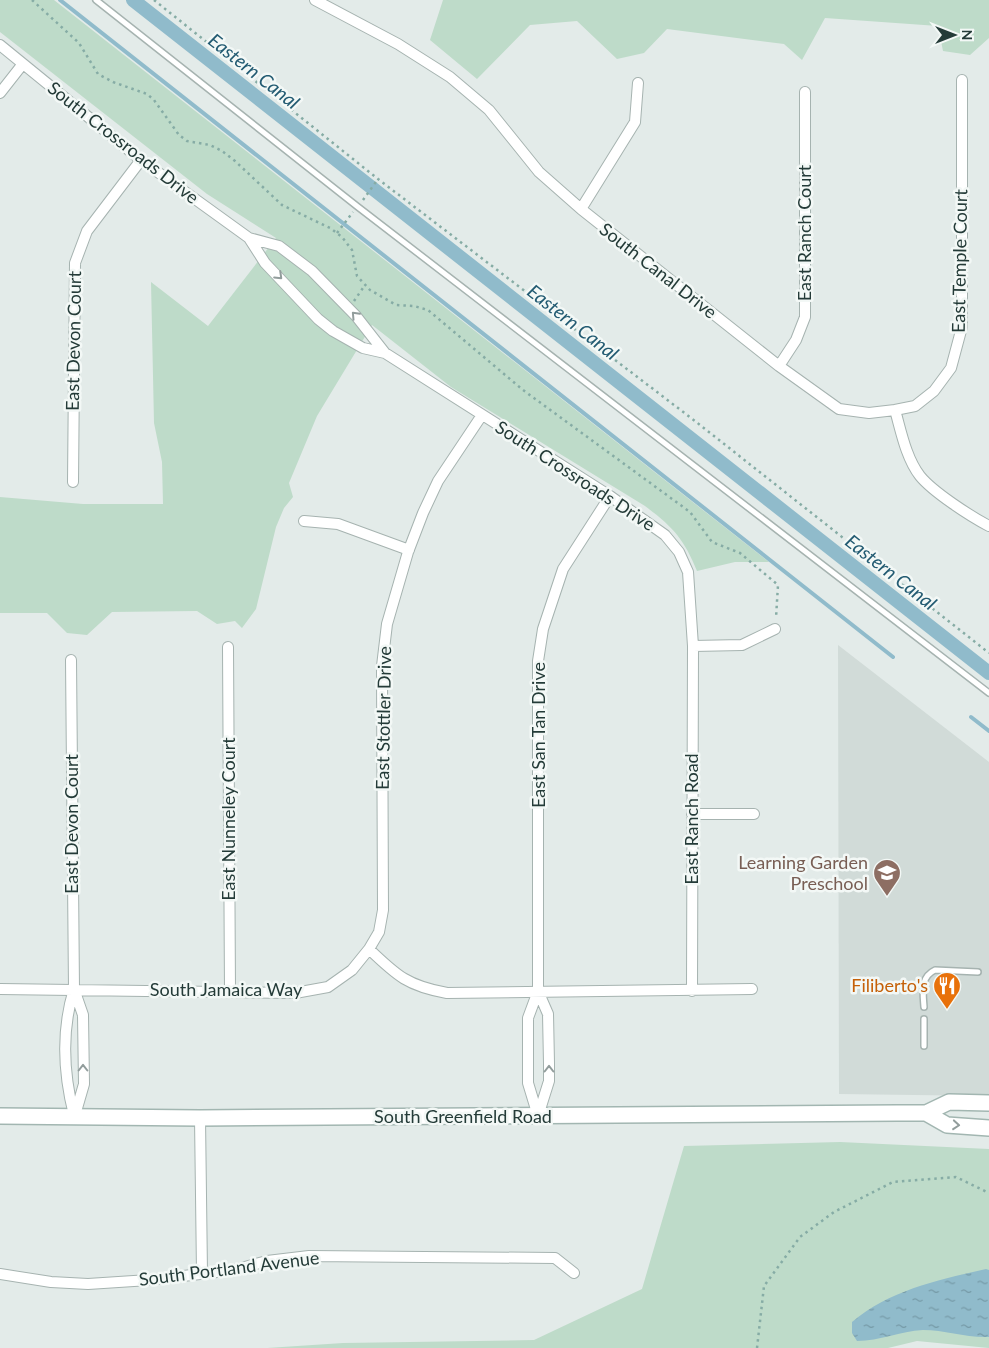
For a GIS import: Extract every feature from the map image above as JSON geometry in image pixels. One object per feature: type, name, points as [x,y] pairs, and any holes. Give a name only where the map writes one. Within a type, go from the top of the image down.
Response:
[{"type":"main road","name":"South Greenfield Road","points":[[0,1116],[74,1115],[200,1118],[926,1113],[949,1102],[989,1103]]},
{"type":"main road","name":"South Greenfield Road","points":[[926,1113],[947,1125],[989,1128]]},
{"type":"street","name":"South Canal Drive","points":[[316,0],[398,44],[450,77],[489,110],[539,172],[580,209],[779,366],[840,409],[869,413],[895,410]]},
{"type":"street","name":"South Crossroads Drive","points":[[0,45],[22,65],[141,160],[249,238],[279,246],[312,271],[365,326],[385,353]]},
{"type":"street","points":[[0,93],[22,65]]},
{"type":"street","name":"East Temple Court","points":[[895,410],[915,406],[934,391],[951,368],[962,328],[962,80]]},
{"type":"street","points":[[580,209],[635,122],[638,83]]},
{"type":"street","name":"East Ranch Court","points":[[779,366],[796,340],[805,317],[805,92]]},
{"type":"street","name":"East Devon Court","points":[[73,482],[75,262],[87,231],[141,160]]},
{"type":"street","name":"South Crossroads Drive","points":[[249,238],[265,263],[318,319],[333,331],[363,348],[385,353],[610,496],[665,535],[679,552],[688,572],[693,646]]},
{"type":"street","points":[[895,410],[904,444],[920,476],[967,514],[989,526]]},
{"type":"street","name":"East Stottler Drive","points":[[369,949],[380,932],[383,910],[382,666],[387,624],[409,550],[438,481],[482,415]]},
{"type":"street","name":"East San Tan Drive","points":[[538,1116],[528,1083],[528,1018],[538,992],[538,661],[543,628],[563,569],[610,496]]},
{"type":"street","points":[[304,520],[338,524],[409,550]]},
{"type":"street","points":[[693,646],[742,645],[775,628]]},
{"type":"street","name":"East Ranch Road","points":[[692,992],[693,646]]},
{"type":"street","name":"East Nunneley Court","points":[[228,647],[230,991]]},
{"type":"street","name":"East Devon Court","points":[[71,660],[74,988],[66,1017],[66,1083],[74,1115]]},
{"type":"street","points":[[692,814],[754,814]]},
{"type":"street","points":[[369,949],[397,976],[420,988],[447,993],[752,990]]},
{"type":"street","name":"South Jamaica Way","points":[[0,988],[295,993],[328,987],[352,970],[369,949]]},
{"type":"street","name":"East Devon Court","points":[[74,988],[83,1014],[84,1084],[74,1115]]},
{"type":"street","name":"East San Tan Drive","points":[[538,992],[548,1014],[548,1081],[538,1116]]},
{"type":"street","points":[[200,1118],[202,1273]]},
{"type":"street","name":"South Portland Avenue","points":[[0,1274],[51,1282],[88,1284],[149,1280],[234,1270],[267,1261],[319,1256],[555,1258],[574,1274]]},
{"type":"lane","points":[[96,0],[366,213],[989,693]]},
{"type":"lane","points":[[924,1006],[923,985],[929,973],[935,970],[978,972]]},
{"type":"lane","points":[[924,1019],[924,1046]]},
{"type":"path","points":[[32,0],[79,43],[98,74],[113,82],[147,94],[154,100],[179,135],[187,141],[210,145],[236,160],[282,205],[338,232],[352,250],[357,276],[365,285],[396,305],[414,306],[428,310],[523,390],[690,512],[717,546],[732,548],[747,558],[778,585],[775,628]]},
{"type":"path","points":[[154,0],[378,179],[695,421],[989,653]]},
{"type":"path","points":[[367,194],[378,179]]},
{"type":"path","points":[[338,232],[348,219]]},
{"type":"path","points":[[352,304],[365,285]]},
{"type":"path","points":[[757,1348],[764,1286],[800,1237],[834,1212],[893,1182],[956,1177],[989,1193]]},
{"type":"shaded area","points":[[838,645],[989,762],[989,1096],[839,1094]]},
{"type":"green space","points":[[0,0],[54,0],[769,562],[735,562],[697,571],[677,534],[645,506],[451,387],[372,325],[317,416],[289,483],[293,497],[284,508],[276,527],[256,609],[242,628],[235,621],[217,624],[197,611],[112,612],[87,635],[67,633],[47,613],[0,613],[0,497],[83,504],[163,504],[162,462],[154,423],[151,282],[208,326],[276,238],[207,194],[0,32]]},
{"type":"green space","points":[[443,0],[989,0],[989,38],[970,55],[943,51],[938,26],[825,18],[802,60],[784,44],[667,29],[644,53],[617,59],[577,21],[530,25],[477,79],[430,40]]},
{"type":"green space","points":[[840,1142],[989,1149],[989,1348],[917,1341],[888,1348],[267,1348],[343,1343],[534,1340],[642,1289],[684,1146]]},
{"type":"water","points":[[986,1269],[989,1270],[989,1337],[923,1330],[857,1341],[852,1333],[852,1322],[867,1311],[898,1294],[950,1277]]},
{"type":"waterway","points":[[60,0],[893,657]]},
{"type":"waterway","name":"Eastern Canal","points":[[133,0],[989,673]]},
{"type":"waterway","points":[[971,717],[989,731]]},
{"type":"place","name":"Learning Garden Preschool","points":[[887,897]]},
{"type":"place","name":"Filiberto's","points":[[947,1010]]}]
